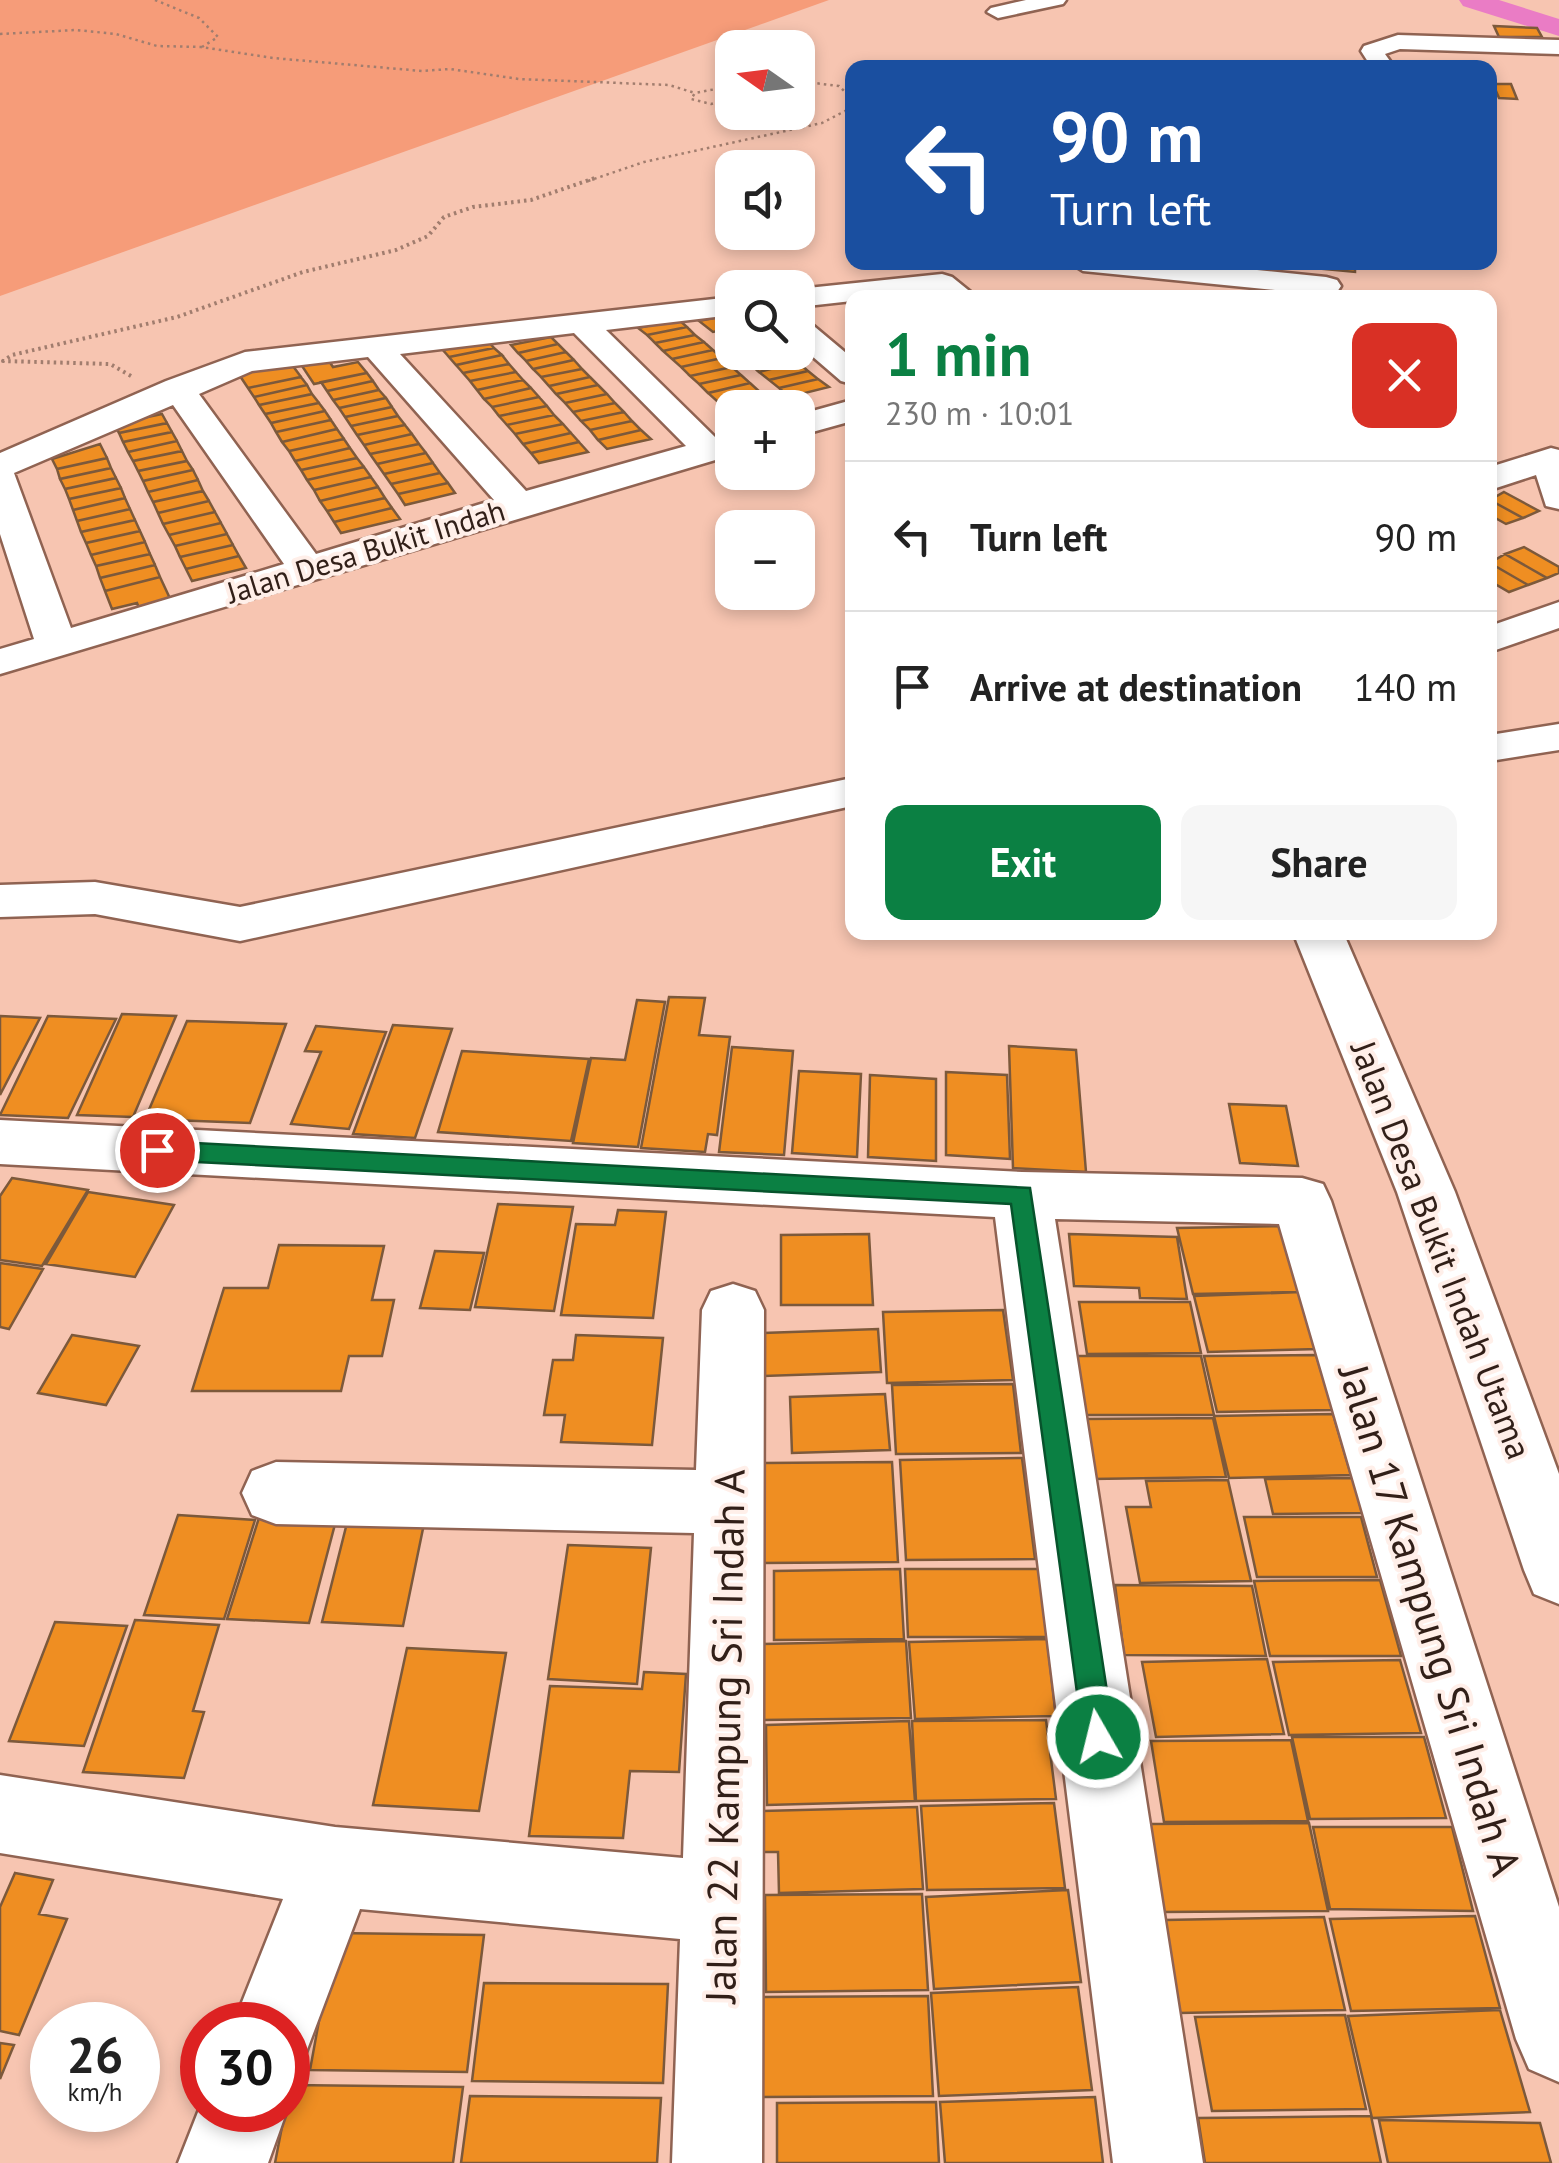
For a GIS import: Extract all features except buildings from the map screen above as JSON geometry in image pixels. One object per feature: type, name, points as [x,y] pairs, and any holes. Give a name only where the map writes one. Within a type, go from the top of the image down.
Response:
[{"type":"street","points":[[998,12],[1056,0]]},
{"type":"street","points":[[1378,60],[1372,51],[1391,33],[1559,48]]},
{"type":"street","points":[[1202,290],[1241,270],[1326,286]]},
{"type":"street","points":[[815,297],[845,296]]},
{"type":"street","points":[[0,466],[244,362],[715,308]]},
{"type":"street","points":[[581,324],[715,443]]},
{"type":"street","points":[[815,343],[845,368]]},
{"type":"street","points":[[378,349],[518,505]]},
{"type":"street","points":[[164,394],[308,570]]},
{"type":"street","points":[[815,421],[845,412]]},
{"type":"street","name":"Jalan Desa Bukit Indah","points":[[0,662],[518,505],[715,450]]},
{"type":"street","points":[[1497,477],[1551,459],[1559,498]]},
{"type":"street","points":[[0,479],[58,646]]},
{"type":"street","points":[[1497,637],[1559,614]]},
{"type":"street","points":[[1497,747],[1559,737]]},
{"type":"street","points":[[0,900],[95,898],[240,924],[845,794]]},
{"type":"street","name":"Jalan Desa Bukit Indah Utama","points":[[1321,940],[1426,1192],[1559,1570]]},
{"type":"street","points":[[0,1142],[1022,1195],[1158,2163]]},
{"type":"street","name":"Jalan 17 Kampung Sri Indah A","points":[[1022,1195],[1302,1201],[1559,2039]]},
{"type":"street","name":"Jalan 22 Kampung Sri Indah A","points":[[717,2163],[733,1310]]},
{"type":"street","points":[[276,1493],[729,1502]]},
{"type":"street","points":[[0,1814],[335,1867],[722,1902]]},
{"type":"street","points":[[284,2002],[335,1867]]},
{"type":"street","points":[[223,2163],[235,2132]]},
{"type":"path","points":[[155,0],[199,16],[214,27],[218,37],[201,47]]},
{"type":"path","points":[[0,34],[76,30],[116,34],[157,46],[201,47],[273,58],[422,71],[450,69],[518,79],[669,86],[694,93],[715,89]]},
{"type":"path","points":[[815,83],[839,86],[845,92]]},
{"type":"path","points":[[694,93],[691,99],[697,104],[715,101]]},
{"type":"path","points":[[164,394],[110,364],[2,361],[25,352],[177,317],[302,272],[396,250],[428,236],[444,217],[472,207],[530,200],[644,162],[822,123],[845,111]]},
{"type":"shaded area","points":[[0,0],[829,0],[745,30],[715,30],[715,41],[0,296]]},
{"type":"waterway","points":[[1472,0],[1559,28]]},
{"type":"route","points":[[157,1150],[1022,1195],[1098,1737]]}]
